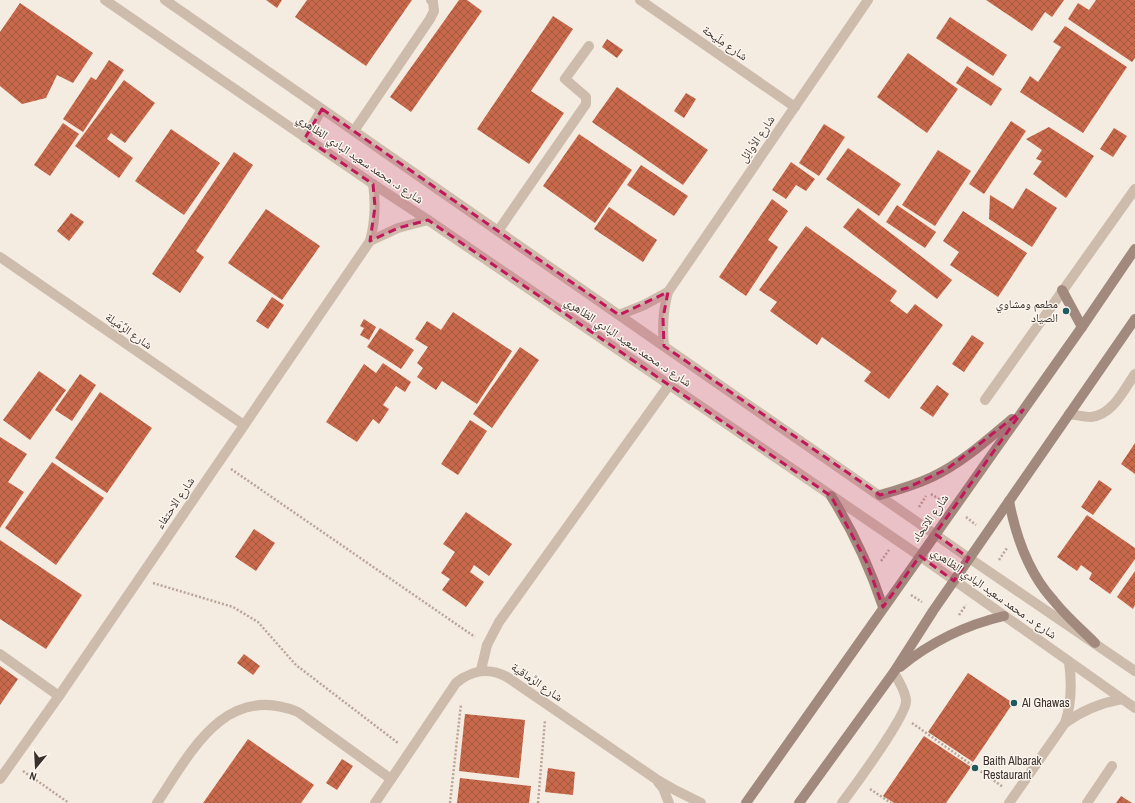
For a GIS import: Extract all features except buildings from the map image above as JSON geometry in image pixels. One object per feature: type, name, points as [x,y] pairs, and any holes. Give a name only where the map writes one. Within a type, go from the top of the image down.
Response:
[{"type":"main road","name":"شارع الاتحاد","points":[[746,803],[1082,327],[1135,249]]},
{"type":"main road","points":[[1062,290],[1082,327]]},
{"type":"main road","points":[[799,803],[894,672],[969,558],[1135,319]]},
{"type":"main road","points":[[880,495],[907,488],[933,477],[947,469],[962,460],[1023,410]]},
{"type":"main road","points":[[831,496],[844,517],[866,561],[884,607]]},
{"type":"main road","points":[[1008,501],[1022,550],[1041,585],[1054,602],[1095,643]]},
{"type":"main road","points":[[894,672],[914,656],[957,631],[1004,616]]},
{"type":"street","name":"شارع د. محمد سعيد البادي الظاهري","points":[[105,0],[305,138],[428,220],[920,556],[1135,708]]},
{"type":"street","name":"شارع د. محمد سعيد البادي الظاهري","points":[[165,0],[969,558],[1135,671]]},
{"type":"street","points":[[354,131],[430,19],[434,11],[433,2],[431,0]]},
{"type":"street","name":"شارع مِلَيحة","points":[[640,0],[795,107]]},
{"type":"street","name":"شارع الأوائِل","points":[[664,346],[663,318],[664,305],[668,292],[868,0]]},
{"type":"street","points":[[498,231],[586,104],[586,96],[565,79],[589,46]]},
{"type":"street","points":[[305,138],[322,109]]},
{"type":"street","name":"شارع الاحتفاء","points":[[0,779],[59,696],[370,241],[375,219],[373,184]]},
{"type":"street","points":[[984,400],[1135,189]]},
{"type":"street","points":[[370,241],[398,228],[428,220]]},
{"type":"street","name":"شارع الرِّمَيلة","points":[[0,257],[244,425]]},
{"type":"street","name":"شارع الأوائِل","points":[[618,315],[644,306],[668,292]]},
{"type":"street","points":[[1069,414],[1089,417],[1103,414],[1110,408],[1135,374]]},
{"type":"street","points":[[375,803],[456,683],[464,677],[481,670],[487,646],[499,622],[669,385]]},
{"type":"street","points":[[0,654],[59,696]]},
{"type":"street","points":[[1012,799],[1065,722],[1072,692],[1069,662]]},
{"type":"street","name":"شارع الرَّماقية","points":[[481,670],[490,670],[507,676],[656,779],[701,803]]},
{"type":"street","points":[[842,803],[906,707],[906,696],[894,672]]},
{"type":"street","points":[[1065,722],[1092,706],[1122,699]]},
{"type":"street","points":[[157,803],[198,742],[216,723],[238,710],[262,704],[275,705],[298,712],[392,779]]},
{"type":"street","points":[[1086,803],[1112,766]]},
{"type":"street","points":[[656,779],[663,788],[669,803]]},
{"type":"path","points":[[220,461],[487,646]]},
{"type":"path","points":[[139,579],[233,607],[258,622],[296,665],[410,751]]},
{"type":"path","points":[[450,803],[464,677]]},
{"type":"path","points":[[538,803],[546,704]]},
{"type":"path","points":[[901,715],[1012,799]]},
{"type":"path","points":[[11,763],[69,803]]},
{"type":"path","points":[[858,781],[891,803]]},
{"type":"highlighted area","points":[[322,109],[619,315],[668,292],[663,318],[664,346],[880,495],[907,488],[947,469],[1023,410],[935,534],[969,558],[954,581],[920,556],[883,607],[866,561],[831,496],[428,220],[398,228],[370,241],[375,207],[373,184],[305,138]]},
{"type":"place","name":"مطعم ومشاوي الصياد","points":[[1066,311]]},
{"type":"place","name":"Al Ghawas","points":[[1014,703]]},
{"type":"place","name":"Baith Albarak Restaurant","points":[[975,768]]}]
